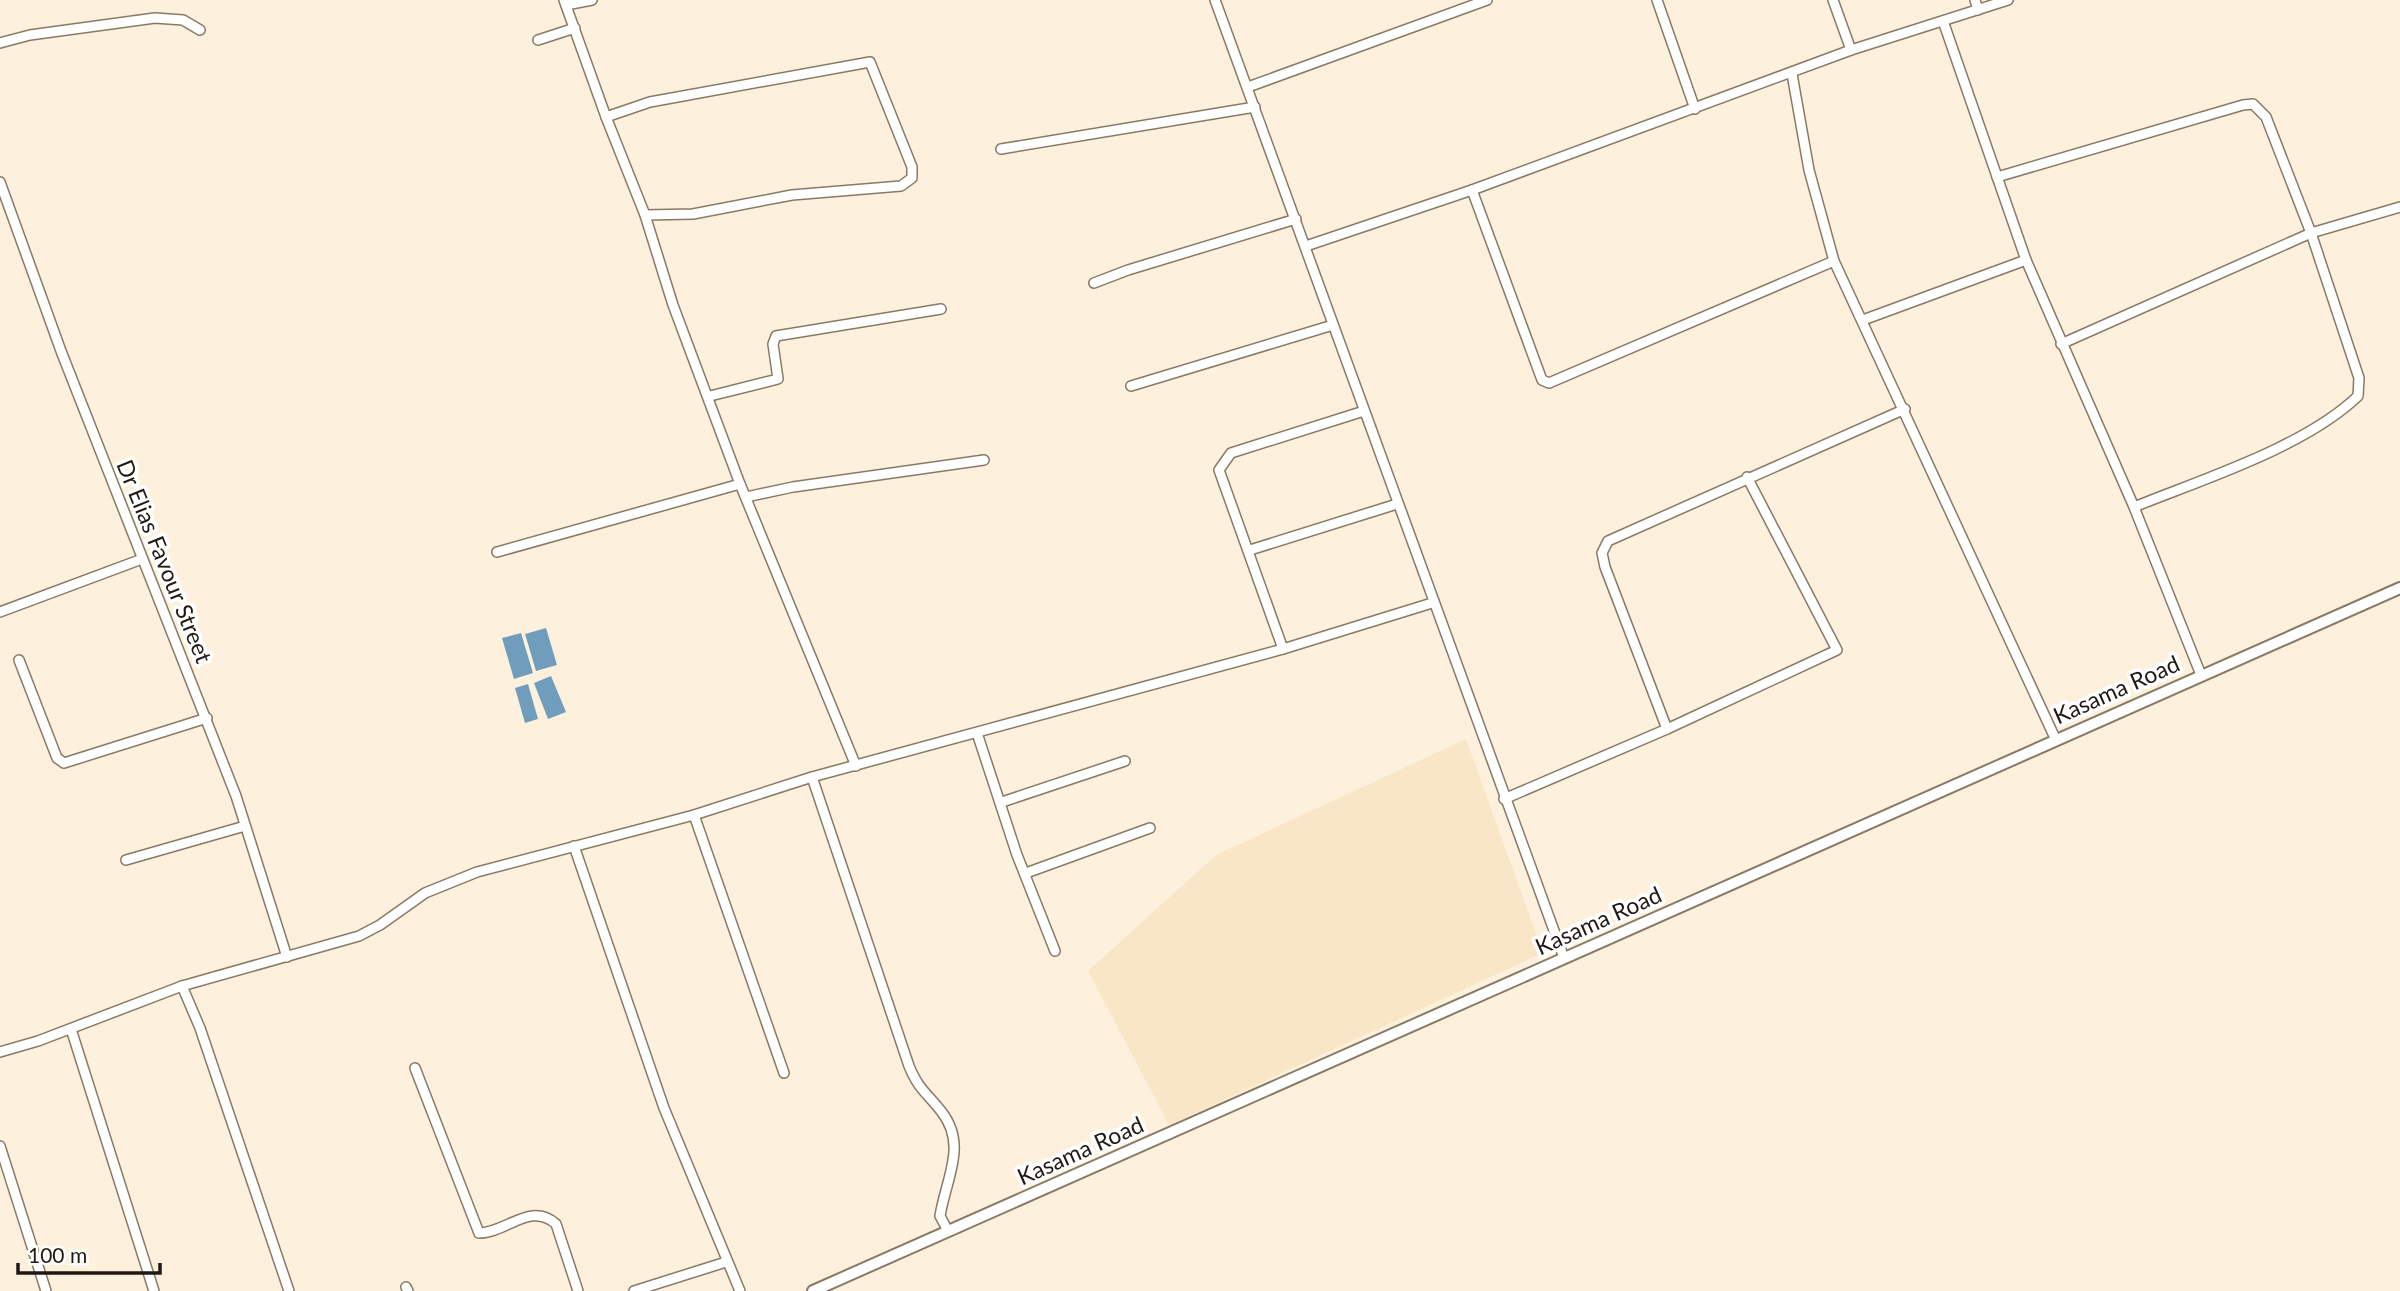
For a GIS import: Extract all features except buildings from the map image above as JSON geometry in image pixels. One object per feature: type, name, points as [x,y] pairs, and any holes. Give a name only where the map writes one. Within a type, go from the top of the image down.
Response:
[{"type":"street","points":[[592,0],[565,3],[645,215],[673,305],[710,396],[740,484],[856,766]]},
{"type":"street","points":[[1214,0],[1306,246],[1432,603],[1564,958]]},
{"type":"street","points":[[1248,87],[1487,0]]},
{"type":"street","points":[[1657,0],[1695,109]]},
{"type":"street","points":[[1833,0],[1851,50]]},
{"type":"street","points":[[1975,0],[1979,10]]},
{"type":"street","points":[[1306,246],[1472,190],[1792,75],[1851,50],[2008,0]]},
{"type":"street","points":[[0,43],[30,35],[155,18],[183,20],[200,30]]},
{"type":"street","points":[[1942,21],[2026,260],[2134,507],[2201,675]]},
{"type":"street","points":[[538,40],[575,28]]},
{"type":"street","points":[[606,117],[650,103],[870,62],[912,167],[912,178],[901,186],[792,195],[693,214],[645,215]]},
{"type":"street","points":[[1792,75],[1809,170],[1834,261],[1905,409],[2055,738]]},
{"type":"street","points":[[1997,177],[2253,104],[2266,117],[2311,233],[2359,377],[2358,396],[2336,414],[2278,447],[2134,507]]},
{"type":"street","points":[[1001,149],[1255,107]]},
{"type":"street","name":"Dr Elias Favour Street","points":[[0,183],[57,342],[207,718],[287,957]]},
{"type":"street","points":[[1472,190],[1542,380],[1549,383],[1834,261]]},
{"type":"street","points":[[2061,344],[2311,233],[2400,207]]},
{"type":"street","points":[[1094,284],[1128,270],[1296,219]]},
{"type":"street","points":[[1863,320],[2026,260]]},
{"type":"street","points":[[710,396],[778,379],[773,344],[776,336],[941,309]]},
{"type":"street","points":[[1131,386],[1334,325]]},
{"type":"street","points":[[1667,729],[1602,553],[1608,541],[1905,409]]},
{"type":"street","points":[[1283,649],[1250,550],[1219,477],[1219,470],[1231,453],[1364,411]]},
{"type":"street","points":[[746,497],[793,487],[984,460]]},
{"type":"street","points":[[1504,799],[1667,729],[1837,650],[1747,477]]},
{"type":"street","points":[[497,552],[740,484]]},
{"type":"street","points":[[1250,550],[1397,504]]},
{"type":"street","points":[[0,612],[142,558]]},
{"type":"street","name":"Kasama Road","points":[[813,1291],[2055,738],[2400,588]]},
{"type":"street","points":[[0,1052],[71,1029],[182,986],[359,936],[448,882],[694,815],[812,777],[1283,649],[1432,603]]},
{"type":"street","points":[[19,660],[57,758],[64,763],[207,718]]},
{"type":"street","points":[[978,733],[1055,951]]},
{"type":"street","points":[[1002,802],[1125,761]]},
{"type":"street","points":[[812,777],[909,1066],[919,1090],[941,1111],[955,1141],[954,1166],[940,1216],[948,1231]]},
{"type":"street","points":[[694,815],[784,1073]]},
{"type":"street","points":[[126,860],[245,825]]},
{"type":"street","points":[[1026,873],[1150,828]]},
{"type":"street","points":[[574,846],[660,1096],[740,1291]]},
{"type":"street","points":[[182,986],[201,1028],[289,1291]]},
{"type":"street","points":[[71,1029],[154,1291]]},
{"type":"street","points":[[415,1068],[479,1233],[534,1214],[549,1217],[556,1224],[578,1291]]},
{"type":"street","points":[[0,1146],[47,1291]]},
{"type":"street","points":[[634,1291],[726,1262]]},
{"type":"shaded area","points":[[1466,739],[1543,953],[1169,1125],[1088,971],[1216,855]]},
{"type":"water","points":[[546,628],[557,665],[536,671],[525,634]]},
{"type":"water","points":[[521,633],[533,673],[514,679],[502,638]]},
{"type":"water","points":[[551,676],[566,712],[548,719],[534,683]]},
{"type":"water","points":[[528,684],[538,719],[525,723],[515,688]]}]
